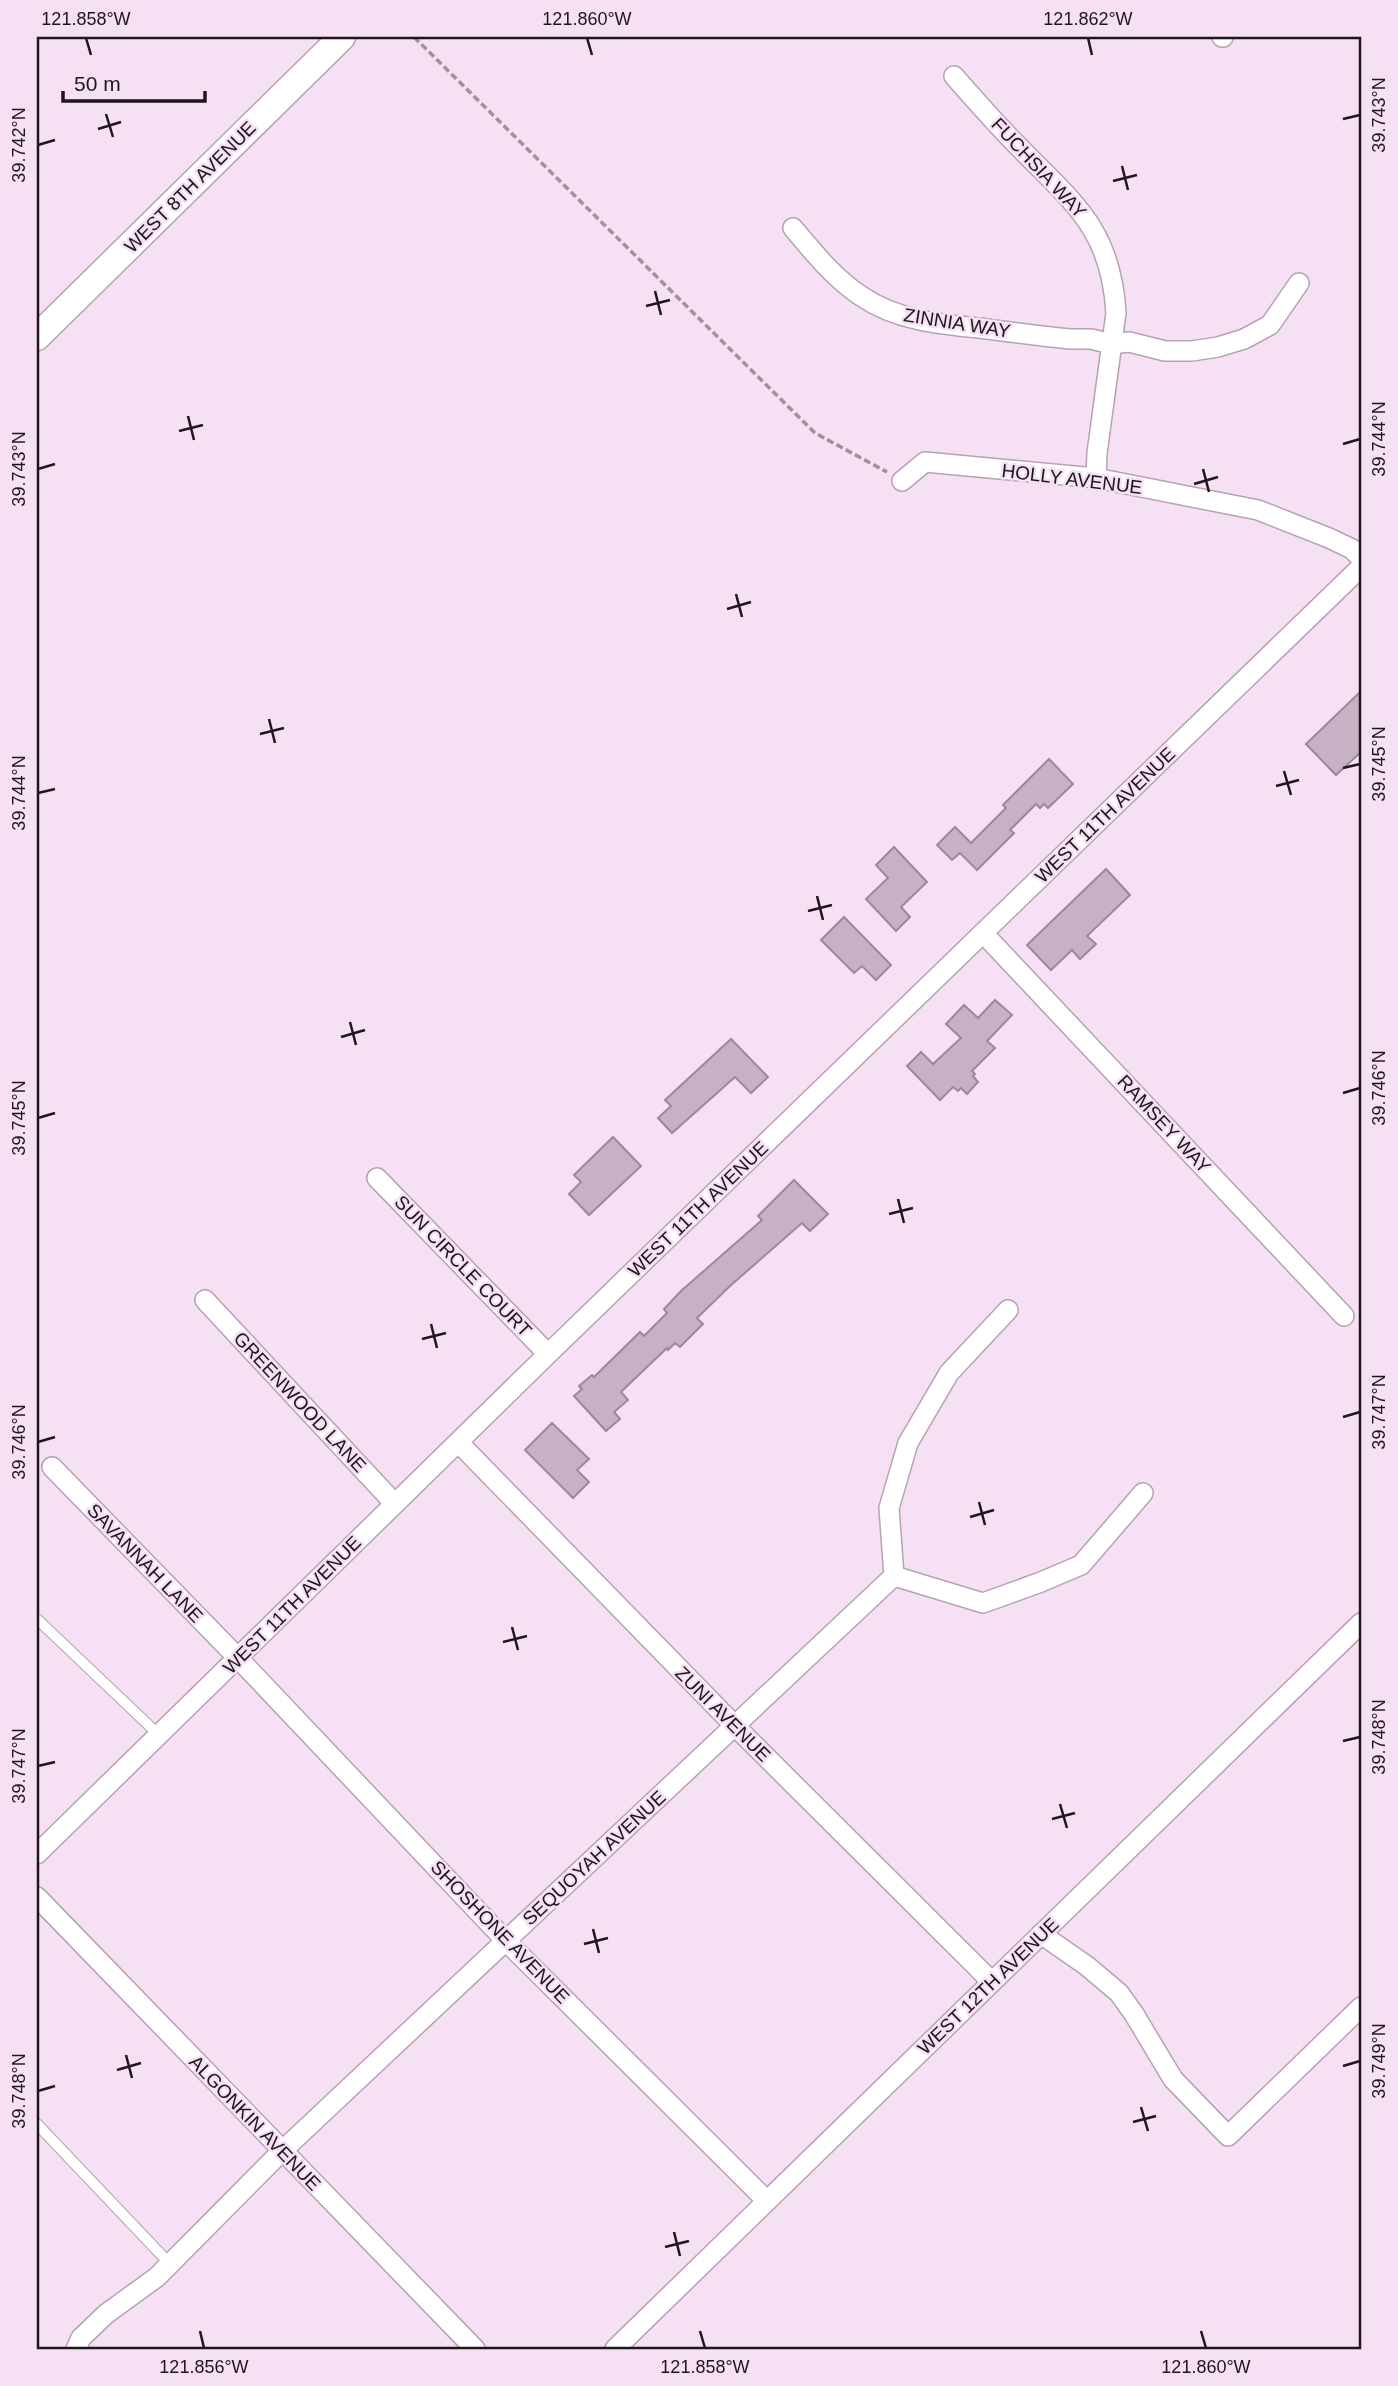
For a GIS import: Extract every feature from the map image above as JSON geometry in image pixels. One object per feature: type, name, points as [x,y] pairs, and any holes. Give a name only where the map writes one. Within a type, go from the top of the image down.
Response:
[{"type":"street","name":"WEST 8TH AVENUE","points":[[37,337],[342,37]]},
{"type":"street","name":"FUCHSIA WAY","points":[[954,76],[1017,146],[1084,214],[1105,253],[1115,293],[1116,313],[1096,478]]},
{"type":"street","name":"ZINNIA WAY","points":[[793,228],[842,282],[862,298],[883,309],[932,323],[1070,339],[1091,339],[1111,344],[1129,342],[1165,351],[1192,351],[1244,339],[1270,325],[1299,283]]},
{"type":"street","name":"HOLLY AVENUE","points":[[902,481],[925,462],[1096,478],[1258,510],[1329,538],[1352,549],[1361,558]]},
{"type":"street","name":"WEST 11TH AVENUE","points":[[37,1854],[548,1354],[1361,567]]},
{"type":"street","name":"RAMSEY WAY","points":[[983,933],[1344,1316]]},
{"type":"street","name":"SUN CIRCLE COURT","points":[[377,1178],[548,1354]]},
{"type":"street","name":"GREENWOOD LANE","points":[[205,1300],[395,1504]]},
{"type":"street","points":[[1008,1310],[949,1373],[908,1443],[889,1508],[894,1576],[983,1603],[1081,1565],[1143,1493]]},
{"type":"street","name":"ZUNI AVENUE","points":[[458,1443],[735,1726],[992,1982]]},
{"type":"street","name":"SAVANNAH LANE","points":[[52,1467],[238,1658]]},
{"type":"street","name":"SEQUOYAH AVENUE","points":[[76,2349],[81,2337],[157,2277],[282,2151],[894,1576]]},
{"type":"street","name":"WEST 12TH AVENUE","points":[[615,2349],[1361,1623]]},
{"type":"street","name":"SHOSHONE AVENUE","points":[[238,1658],[506,1941],[767,2201]]},
{"type":"street","name":"ALGONKIN AVENUE","points":[[37,1897],[474,2349]]},
{"type":"street","points":[[1041,1934],[1094,1971],[1119,1993],[1135,2014],[1173,2079],[1228,2136],[1361,2007]]},
{"type":"lane","points":[[37,1619],[159,1735]]},
{"type":"lane","points":[[37,2124],[170,2264]]},
{"type":"path","points":[[414,37],[815,433],[902,481]]},
{"type":"building","points":[[1361,691],[1361,752],[1336,775],[1306,744]]},
{"type":"building","points":[[1049,759],[1073,784],[1048,808],[1044,804],[1040,808],[1036,804],[1010,830],[1014,833],[977,870],[960,853],[952,860],[937,845],[955,827],[971,843],[1006,808],[1003,805]]},
{"type":"building","points":[[894,847],[927,882],[901,907],[910,917],[896,931],[866,899],[888,878],[876,865]]},
{"type":"building","points":[[1106,869],[1130,895],[1087,936],[1096,944],[1080,959],[1072,950],[1051,970],[1027,945]]},
{"type":"building","points":[[844,917],[891,965],[876,980],[862,966],[854,973],[821,940]]},
{"type":"building","points":[[995,1000],[1012,1015],[987,1041],[995,1048],[972,1071],[978,1082],[967,1094],[961,1088],[958,1091],[953,1087],[940,1100],[907,1066],[921,1052],[933,1064],[961,1038],[946,1024],[964,1005],[978,1018]]},
{"type":"building","points":[[731,1039],[768,1077],[751,1093],[735,1077],[672,1133],[658,1118],[671,1106],[665,1100]]},
{"type":"building","points":[[613,1137],[641,1166],[589,1215],[569,1194],[581,1182],[574,1175]]},
{"type":"building","points":[[794,1180],[828,1214],[810,1231],[802,1223],[697,1318],[703,1324],[680,1347],[675,1343],[668,1350],[667,1348],[624,1389],[621,1392],[628,1400],[614,1412],[620,1419],[606,1431],[574,1396],[582,1389],[579,1386],[592,1375],[594,1377],[640,1332],[644,1336],[667,1313],[664,1309],[681,1291],[762,1220],[758,1216]]},
{"type":"building","points":[[552,1423],[589,1459],[577,1470],[589,1482],[573,1498],[525,1450]]}]
